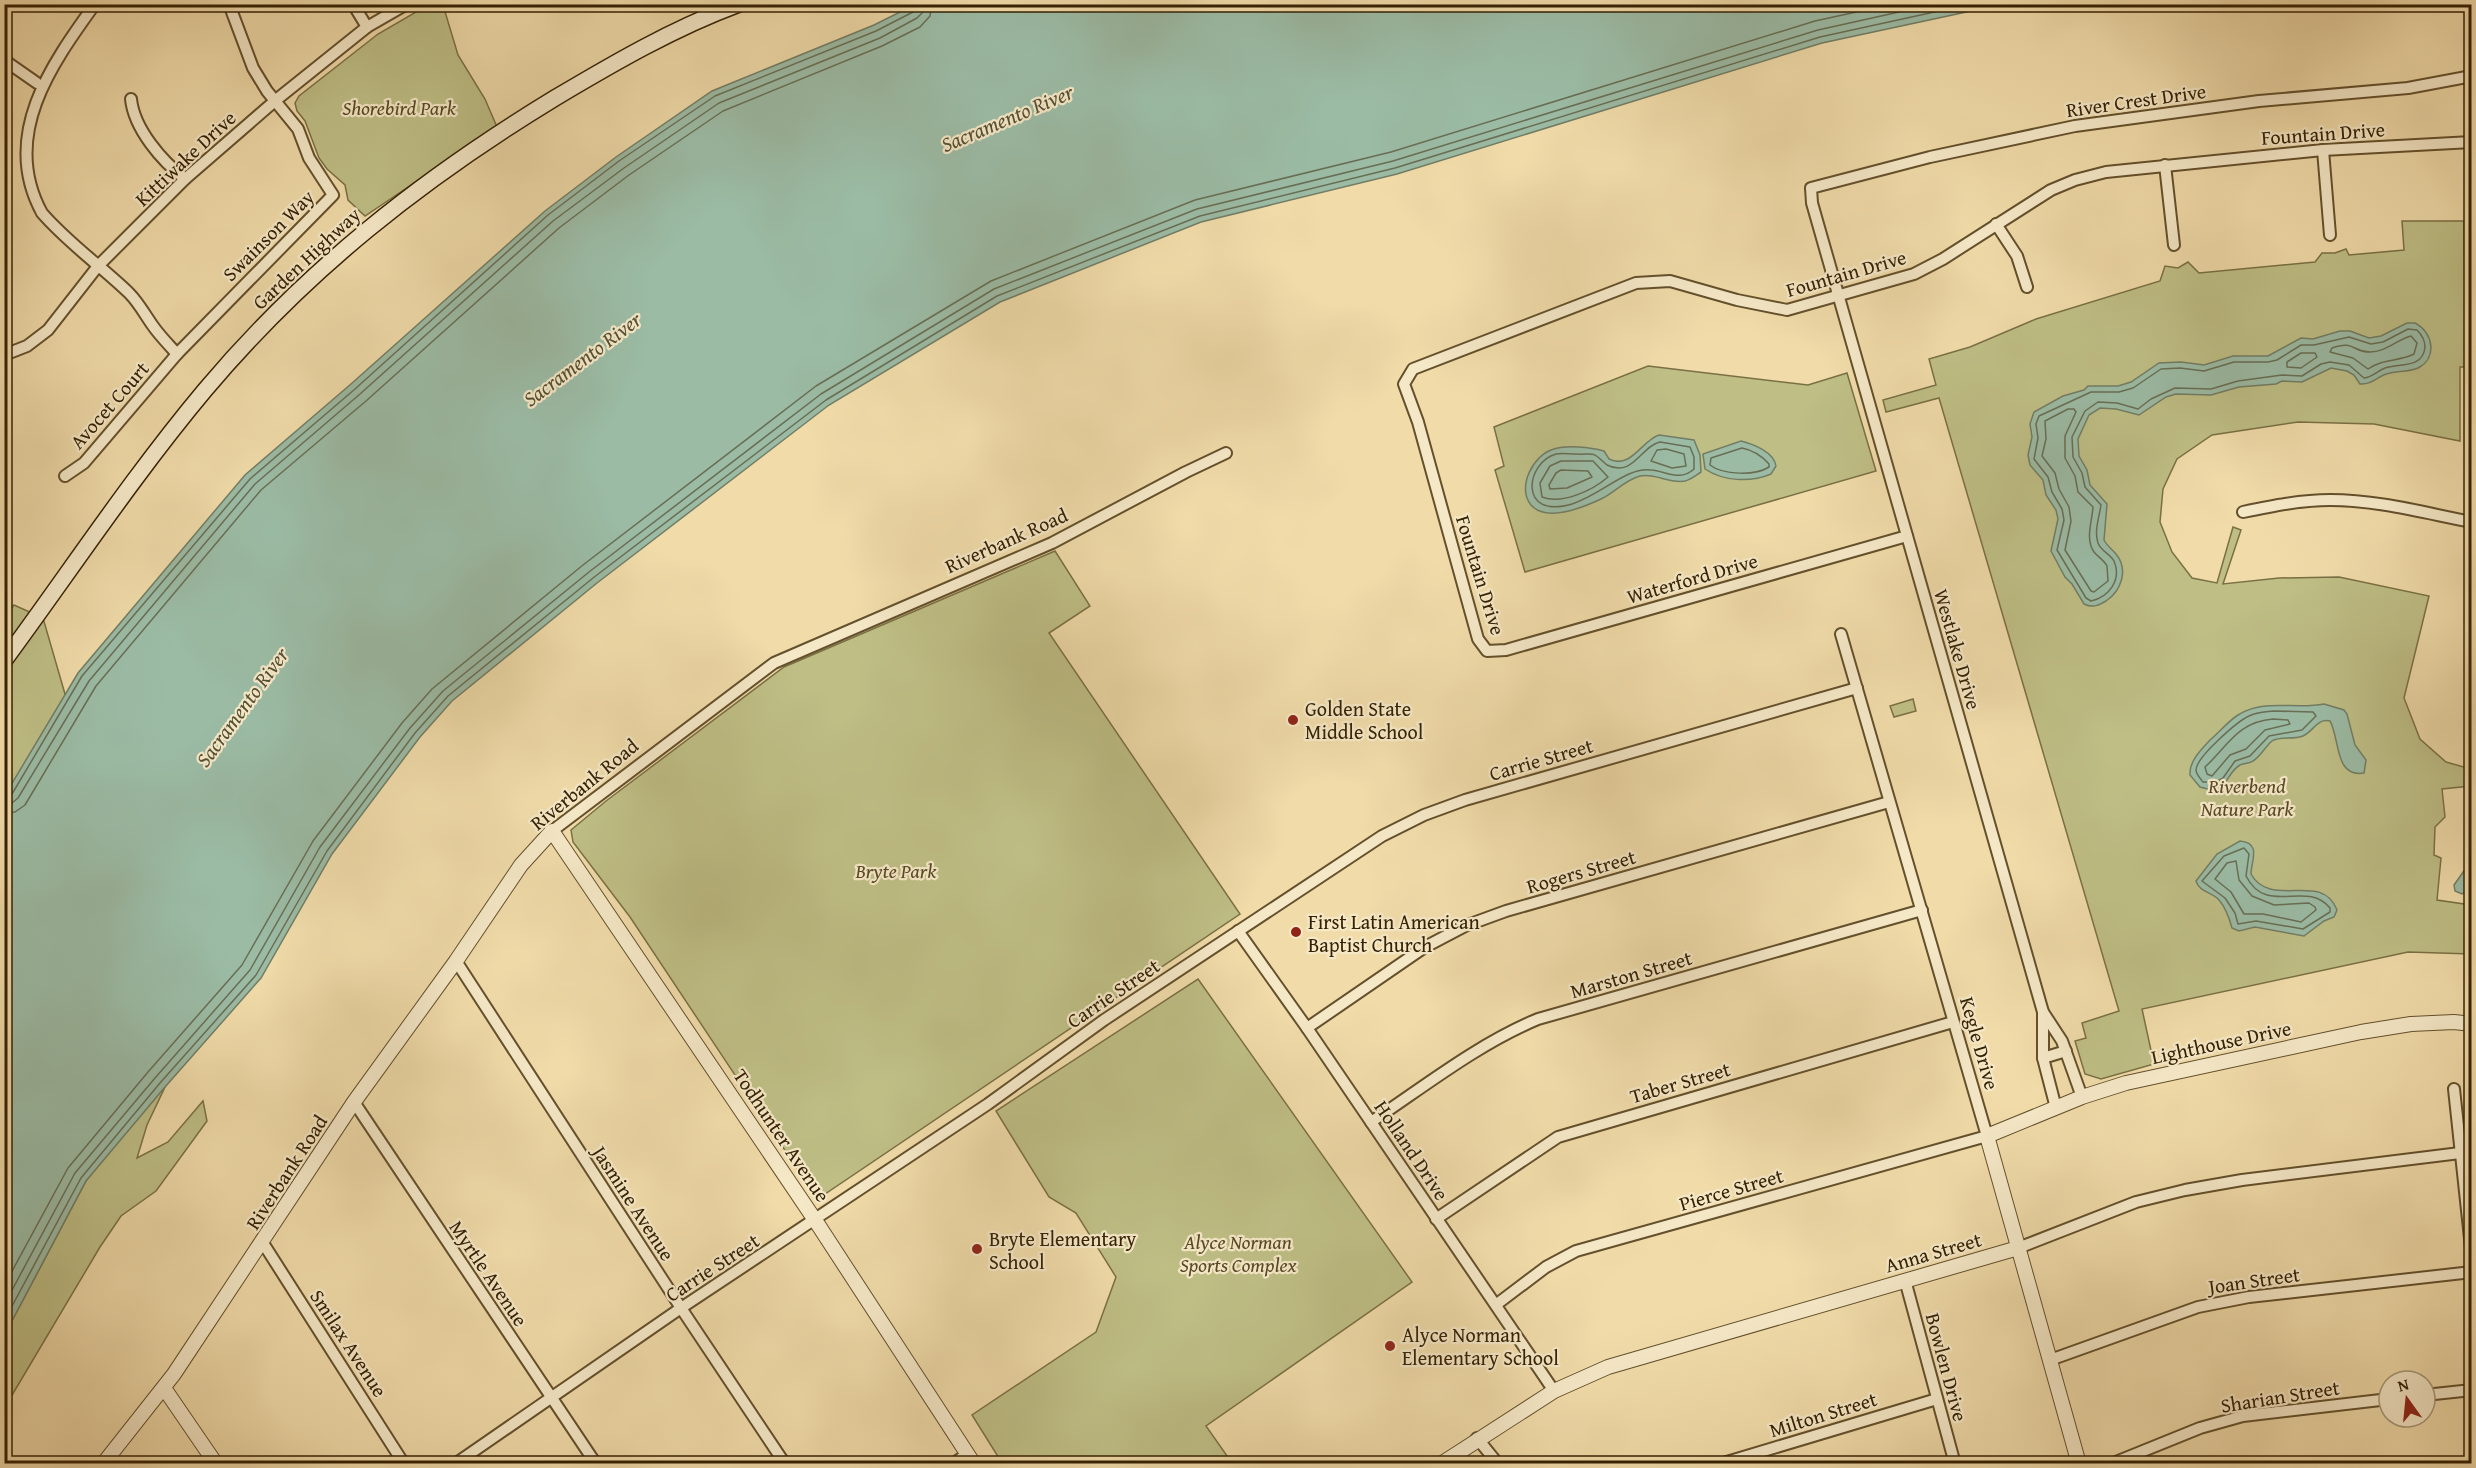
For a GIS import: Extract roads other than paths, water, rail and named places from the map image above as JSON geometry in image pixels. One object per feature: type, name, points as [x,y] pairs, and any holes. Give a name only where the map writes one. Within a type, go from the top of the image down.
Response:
[{"type":"main road","name":"Garden Highway","points":[[4,661],[158,450],[205,390],[279,310],[353,241],[426,183],[593,75],[680,29],[739,4]]},
{"type":"street","points":[[96,4],[37,83],[28,99],[19,133],[21,169],[27,187],[42,212],[130,294],[154,328],[177,354]]},
{"type":"street","name":"Swainson Way","points":[[177,354],[333,195],[309,158],[298,129],[267,91],[253,68],[229,4]]},
{"type":"street","points":[[353,4],[367,27]]},
{"type":"street","name":"Kittiwake Drive","points":[[4,355],[27,346],[48,330],[98,266],[185,178],[276,100],[367,27],[407,4]]},
{"type":"street","points":[[4,60],[37,83]]},
{"type":"street","name":"River Crest Drive","points":[[1811,188],[1930,157],[2075,126],[2259,101],[2408,88],[2472,76]]},
{"type":"street","points":[[131,99],[134,116],[141,127],[161,154],[185,178]]},
{"type":"street","name":"Fountain Drive","points":[[1487,651],[1478,639],[1418,422],[1404,384],[1413,369],[1635,283],[1670,281],[1737,300],[1787,310],[1838,297],[1914,274],[1943,259],[2042,195],[2075,180],[2106,172],[2323,150],[2472,142]]},
{"type":"street","points":[[2323,150],[2331,235]]},
{"type":"street","points":[[2165,165],[2174,245]]},
{"type":"street","name":"Westlake Drive","points":[[1811,188],[1812,203],[1838,297],[2043,1012],[2043,1058],[2056,1108]]},
{"type":"street","points":[[1996,224],[2017,256],[2027,287]]},
{"type":"street","name":"Avocet Court","points":[[65,476],[84,463],[177,354]]},
{"type":"street","name":"Riverbank Road","points":[[103,1464],[164,1388],[263,1243],[354,1102],[456,961],[521,865],[552,831],[774,663],[1052,543],[1226,453]]},
{"type":"street","points":[[2244,512],[2291,502],[2331,500],[2369,503],[2472,522]]},
{"type":"street","name":"Waterford Drive","points":[[1487,651],[1506,650],[1906,536]]},
{"type":"street","name":"Kegle Drive","points":[[1841,634],[1987,1136],[2079,1464]]},
{"type":"street","name":"Carrie Street","points":[[454,1464],[681,1308],[988,1104],[1104,1020],[1383,836],[1444,807],[1857,688]]},
{"type":"street","name":"Rogers Street","points":[[1307,1028],[1425,948],[1465,926],[1506,911],[1889,802]]},
{"type":"street","name":"Todhunter Avenue","points":[[552,831],[815,1220],[971,1459]]},
{"type":"street","name":"Marston Street","points":[[1371,1122],[1489,1044],[1538,1019],[1922,910]]},
{"type":"street","name":"Holland Drive","points":[[1238,931],[1307,1028],[1554,1390]]},
{"type":"street","name":"Jasmine Avenue","points":[[456,961],[785,1464]]},
{"type":"street","name":"Westlake Drive","points":[[2043,1012],[2062,1041],[2082,1097]]},
{"type":"street","name":"Taber Street","points":[[1436,1219],[1558,1137],[1953,1022]]},
{"type":"street","name":"Lighthouse Drive","points":[[1987,1136],[2082,1097],[2126,1083],[2361,1032],[2411,1024],[2472,1024]]},
{"type":"street","points":[[2043,1058],[2066,1051]]},
{"type":"street","points":[[2454,1089],[2472,1257]]},
{"type":"street","name":"Myrtle Avenue","points":[[354,1102],[596,1464]]},
{"type":"street","name":"Pierce Street","points":[[1497,1304],[1546,1267],[1576,1251],[1987,1136]]},
{"type":"street","name":"Anna Street","points":[[1441,1464],[1554,1390],[1608,1367],[2018,1248],[2136,1202],[2242,1180],[2460,1153]]},
{"type":"street","name":"Smilax Avenue","points":[[263,1243],[404,1464]]},
{"type":"street","name":"Joan Street","points":[[2050,1360],[2198,1307],[2249,1296],[2472,1272]]},
{"type":"street","name":"Bowlen Drive","points":[[1905,1280],[1955,1464]]},
{"type":"street","points":[[164,1388],[216,1464]]},
{"type":"street","points":[[2437,1394],[2472,1390]]},
{"type":"street","name":"Milton Street","points":[[1719,1464],[1937,1399]]},
{"type":"street","name":"Sharian Street","points":[[2111,1464],[2200,1428],[2243,1416],[2377,1400]]},
{"type":"street","points":[[1478,1438],[1498,1464]]},
{"type":"street","points":[[953,1464],[971,1459]]},
{"type":"water","name":"Sacramento River","points":[[914,5],[1999,5],[1822,43],[1397,174],[1201,222],[1000,302],[829,405],[597,583],[452,701],[420,737],[332,854],[261,978],[86,1181],[5,1334],[5,795],[78,673],[245,475],[545,211],[616,157],[712,91],[874,25]]},
{"type":"water","points":[[2407,323],[2415,323],[2426,332],[2431,345],[2428,358],[2418,368],[2386,374],[2368,383],[2360,384],[2354,375],[2347,371],[2331,368],[2302,382],[2282,381],[2276,384],[2239,387],[2211,395],[2176,394],[2166,397],[2139,415],[2116,409],[2100,408],[2089,415],[2078,439],[2079,456],[2087,470],[2090,485],[2107,504],[2104,540],[2120,560],[2123,573],[2116,592],[2106,601],[2095,606],[2084,604],[2065,577],[2051,551],[2058,519],[2056,510],[2046,495],[2043,480],[2030,465],[2028,455],[2032,437],[2030,424],[2034,412],[2063,396],[2084,390],[2088,386],[2118,386],[2131,382],[2159,363],[2181,362],[2204,365],[2233,356],[2268,356],[2301,338],[2313,339],[2340,331],[2350,331],[2369,338],[2381,336]]},
{"type":"water","points":[[1659,435],[1694,440],[1700,455],[1701,472],[1679,482],[1646,475],[1640,476],[1629,480],[1601,499],[1566,512],[1546,513],[1531,505],[1527,498],[1525,489],[1529,472],[1540,457],[1547,452],[1565,447],[1585,448],[1604,451],[1609,459],[1624,461]]},
{"type":"water","points":[[1741,441],[1757,447],[1771,457],[1776,466],[1771,474],[1746,480],[1720,476],[1705,469],[1703,454]]},
{"type":"water","points":[[2324,704],[2344,710],[2347,714],[2355,745],[2366,760],[2364,773],[2354,773],[2347,769],[2340,755],[2330,721],[2322,721],[2303,736],[2272,741],[2256,759],[2235,769],[2221,787],[2209,789],[2200,787],[2190,775],[2191,765],[2199,752],[2238,715],[2258,707]]},
{"type":"water","points":[[2240,841],[2247,842],[2253,849],[2251,874],[2260,884],[2283,891],[2320,893],[2330,898],[2337,910],[2334,917],[2324,921],[2304,936],[2255,927],[2239,931],[2232,928],[2221,903],[2200,887],[2196,881],[2217,854]]},
{"type":"water","points":[[2471,867],[2471,889],[2462,894],[2455,891],[2454,885],[2466,868]]},
{"type":"place","name":"Golden State Middle School","points":[[1293,720]]},
{"type":"place","name":"First Latin American Baptist Church","points":[[1296,932]]},
{"type":"place","name":"Bryte Elementary School","points":[[977,1249]]},
{"type":"place","name":"Alyce Norman Elementary School","points":[[1390,1346]]},
{"type":"park label","name":"Shorebird Park","points":[[399,107]]},
{"type":"park label","name":"Riverbend Nature Park","points":[[2247,796]]},
{"type":"park label","name":"Bryte Park","points":[[896,870]]},
{"type":"park label","name":"Alyce Norman Sports Complex","points":[[1238,1252]]}]
